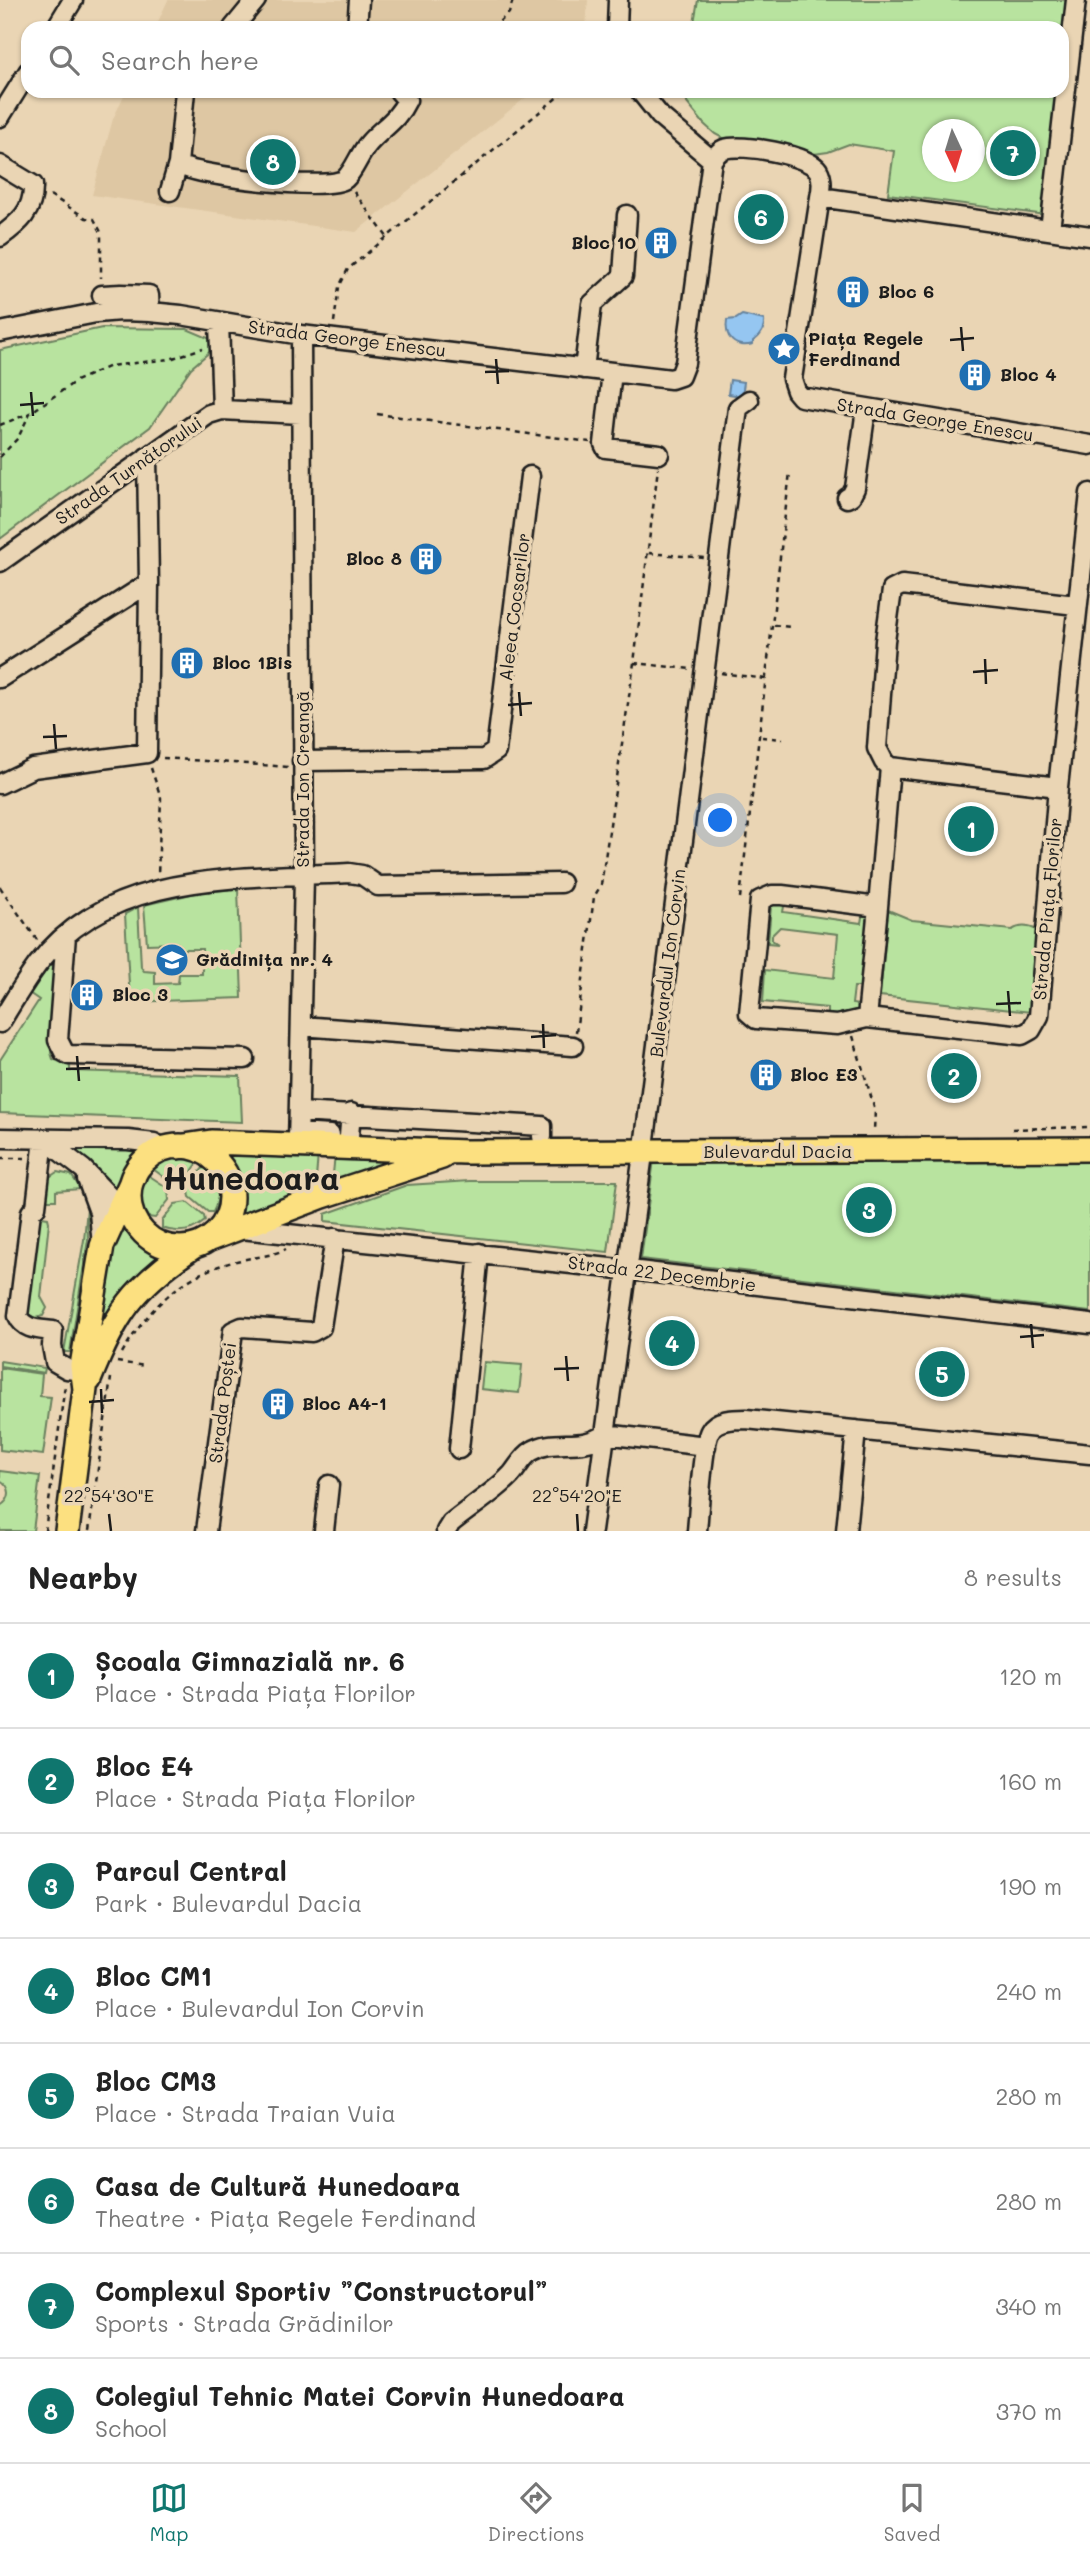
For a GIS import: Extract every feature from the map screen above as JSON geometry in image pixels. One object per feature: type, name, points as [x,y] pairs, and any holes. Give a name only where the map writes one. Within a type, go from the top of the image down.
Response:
[{"type":"main road","name":"Bulevardul Dacia","points":[[79,1376],[133,1296],[162,1267],[201,1243],[234,1229],[416,1163],[459,1136]]},
{"type":"main road","name":"Bulevardul Dacia","points":[[172,1148],[211,1142],[459,1136],[643,1153],[1090,1149]]},
{"type":"main road","points":[[172,1148],[195,1149],[206,1154],[225,1174],[230,1188],[227,1216],[220,1229],[201,1243],[177,1248],[162,1245],[149,1238],[138,1227],[129,1202],[134,1176],[147,1159],[172,1148]]},
{"type":"main road","name":"Bulevardul Dacia","points":[[67,1531],[79,1376],[102,1247],[134,1176]]},
{"type":"street","points":[[60,21],[73,0]]},
{"type":"street","points":[[239,21],[256,0]]},
{"type":"street","points":[[358,21],[359,0]]},
{"type":"street","points":[[617,21],[618,0]]},
{"type":"street","points":[[1069,62],[1076,0]]},
{"type":"street","points":[[0,117],[21,83]]},
{"type":"street","points":[[170,191],[178,164],[184,98]]},
{"type":"street","points":[[178,164],[183,168],[211,174],[294,184],[336,184],[345,180],[369,144],[399,116],[407,100],[405,98]]},
{"type":"street","points":[[646,98],[656,111],[712,160],[718,152],[731,148],[798,157],[809,161],[818,169],[821,177],[820,197],[1090,236]]},
{"type":"street","points":[[656,111],[659,98]]},
{"type":"street","points":[[1050,230],[1065,98]]},
{"type":"street","name":"Strada George Enescu","points":[[0,332],[96,313],[121,302],[150,312],[301,335],[671,379],[680,376],[685,363],[712,160]]},
{"type":"street","points":[[0,165],[33,185],[29,209],[19,223],[0,237]]},
{"type":"street","name":"Strada George Enescu","points":[[820,197],[792,379],[801,397],[1090,445]]},
{"type":"street","points":[[584,369],[593,304],[623,276],[627,215]]},
{"type":"street","points":[[102,295],[121,302]]},
{"type":"street","name":"Strada Turnătorului","points":[[0,562],[209,414],[222,410],[219,322]]},
{"type":"street","name":"Strada Ion Creangă","points":[[298,1139],[304,876],[301,335]]},
{"type":"street","points":[[612,372],[604,444],[606,448],[659,454]]},
{"type":"street","name":"Bulevardul Ion Corvin","points":[[592,1531],[738,408],[749,400]]},
{"type":"street","points":[[847,498],[853,494],[855,488],[866,409]]},
{"type":"street","points":[[222,410],[301,414]]},
{"type":"street","points":[[0,783],[33,768],[147,753],[147,457]]},
{"type":"street","name":"Aleea Cocsarilor","points":[[302,764],[484,759],[496,751],[530,476]]},
{"type":"street","name":"Strada Piața Florilor","points":[[878,907],[782,895],[772,895],[760,900],[748,1008],[751,1016],[837,1025],[867,1018],[1014,1035],[1023,1035],[1031,1030],[1040,1016],[1058,787],[1081,604],[1090,493]]},
{"type":"street","points":[[0,678],[149,583]]},
{"type":"street","points":[[1058,787],[890,767],[884,762],[877,748],[890,597],[896,587],[922,586],[1081,604]]},
{"type":"street","points":[[867,1018],[890,767]]},
{"type":"street","points":[[0,1023],[38,963],[66,935],[111,905],[158,889],[224,880],[358,874],[378,886],[561,883]]},
{"type":"street","points":[[66,935],[58,1040],[64,1052],[69,1055],[246,1059]]},
{"type":"street","points":[[301,1026],[573,1046]]},
{"type":"street","points":[[299,1112],[351,1113],[459,1136],[542,1126],[542,1137]]},
{"type":"street","points":[[349,1136],[351,1113]]},
{"type":"street","points":[[298,1139],[330,1135]]},
{"type":"street","points":[[0,1138],[128,1140],[172,1148]]},
{"type":"street","points":[[44,1139],[83,1170],[138,1227]]},
{"type":"street","points":[[44,1139],[36,1207],[31,1212],[18,1316],[19,1321],[28,1327],[53,1331],[55,1362],[79,1376]]},
{"type":"street","points":[[83,1170],[96,1200],[102,1247]]},
{"type":"street","name":"Strada 22 Decembrie","points":[[234,1229],[479,1253],[1090,1324]]},
{"type":"street","name":"Strada Poștei","points":[[206,1531],[233,1331],[242,1327],[312,1332],[321,1327],[334,1238]]},
{"type":"street","points":[[459,1449],[479,1253]]},
{"type":"street","points":[[697,1531],[710,1431],[716,1424],[732,1419],[1090,1454]]},
{"type":"street","points":[[846,1531],[856,1430]]},
{"type":"street","points":[[446,1531],[451,1523],[510,1476],[531,1451],[544,1446],[585,1444],[595,1442],[605,1434],[706,1446]]},
{"type":"street","points":[[324,1531],[329,1485]]},
{"type":"path","points":[[500,21],[509,13],[513,0]]},
{"type":"path","points":[[334,339],[338,297],[348,269],[556,98]]},
{"type":"path","points":[[345,180],[387,237]]},
{"type":"path","points":[[33,185],[86,218],[94,219],[101,232],[102,295]]},
{"type":"path","points":[[0,425],[30,413],[76,381],[110,366],[170,359],[220,343]]},
{"type":"path","points":[[0,457],[18,438],[30,413]]},
{"type":"path","points":[[377,414],[604,444]]},
{"type":"path","points":[[573,1046],[594,897],[602,877],[634,663],[659,454]]},
{"type":"path","points":[[740,898],[790,472]]},
{"type":"path","points":[[648,553],[719,559]]},
{"type":"path","points":[[772,625],[792,627]]},
{"type":"path","points":[[634,663],[766,679]]},
{"type":"path","points":[[760,737],[783,739]]},
{"type":"path","points":[[147,753],[152,758],[246,765],[302,764]]},
{"type":"path","points":[[147,753],[161,798],[158,889]]},
{"type":"path","points":[[0,887],[47,955]]},
{"type":"path","points":[[849,1022],[875,1110],[873,1133]]},
{"type":"path","points":[[0,1158],[33,1159]]},
{"type":"path","points":[[89,1531],[111,1381],[117,1363],[134,1333],[175,1288],[199,1273],[231,1262],[284,1251],[295,1243]]},
{"type":"path","points":[[117,1363],[145,1366]]},
{"type":"path","points":[[45,1531],[79,1376]]},
{"type":"shaded area","points":[[168,0],[588,0],[586,21],[158,21]]},
{"type":"shaded area","points":[[123,98],[525,98],[356,232],[92,195],[113,119]]},
{"type":"green space","points":[[698,0],[1070,0],[1067,21],[694,21]]},
{"type":"green space","points":[[687,98],[1058,98],[1046,215],[888,194],[894,151],[849,144],[828,152],[807,155],[730,142],[715,134],[687,103]]},
{"type":"green space","points":[[102,328],[187,329],[220,343],[191,368],[150,427],[0,539],[0,350]]},
{"type":"green space","points":[[238,889],[242,998],[130,1002],[125,914],[138,907],[141,967],[144,971],[155,972],[155,984],[178,983],[179,974],[202,974],[202,949],[178,949],[177,943],[147,944],[144,905],[200,892]]},
{"type":"green space","points":[[785,901],[783,912],[861,923],[863,911],[868,915],[861,987],[854,987],[852,1004],[859,1005],[856,1013],[827,1021],[827,1008],[763,1002],[765,970],[834,978],[838,934],[780,927],[772,935],[772,940],[778,944],[768,943],[771,906],[773,903]]},
{"type":"green space","points":[[888,910],[912,920],[1037,930],[1031,1012],[880,996]]},
{"type":"green space","points":[[56,960],[58,963],[51,1053],[53,1059],[70,1066],[70,1071],[240,1076],[242,1122],[0,1113],[0,1060],[39,1000],[29,993]]},
{"type":"green space","points":[[63,1143],[146,1149],[128,1166],[115,1188],[89,1162]]},
{"type":"green space","points":[[214,1149],[318,1154],[315,1190],[224,1227],[233,1206],[234,1186],[228,1167]]},
{"type":"green space","points":[[170,1154],[190,1154],[197,1157],[197,1164],[184,1182],[172,1183],[153,1169],[153,1163]]},
{"type":"green space","points":[[335,1154],[411,1156],[332,1184]]},
{"type":"green space","points":[[654,1159],[1090,1161],[1090,1312],[641,1259]]},
{"type":"green space","points":[[208,1166],[218,1188],[213,1212],[208,1212],[190,1197],[188,1186],[203,1168]]},
{"type":"green space","points":[[57,1172],[71,1175],[81,1189],[56,1191],[56,1200],[46,1200],[48,1178]]},
{"type":"green space","points":[[145,1173],[168,1188],[169,1200],[155,1218],[148,1217],[141,1201]]},
{"type":"green space","points":[[470,1181],[617,1181],[608,1252],[325,1221],[325,1214],[407,1185]]},
{"type":"green space","points":[[187,1202],[204,1216],[205,1221],[185,1231],[162,1228],[162,1221],[175,1204]]},
{"type":"green space","points":[[87,1208],[88,1240],[70,1352],[64,1352],[84,1240]]},
{"type":"green space","points":[[48,1218],[49,1222],[41,1297],[47,1308],[43,1316],[35,1318],[29,1315],[27,1307],[38,1219]]},
{"type":"green space","points":[[124,1224],[142,1243],[163,1256],[94,1339],[108,1269]]},
{"type":"green space","points":[[0,1361],[45,1368],[44,1373],[0,1366]]},
{"type":"green space","points":[[484,1362],[522,1365],[519,1393],[481,1389]]},
{"type":"green space","points":[[0,1368],[42,1374],[40,1396],[51,1397],[43,1455],[0,1450]]},
{"type":"green space","points":[[0,1471],[40,1476],[33,1531],[0,1531],[0,1506],[7,1500],[9,1493],[7,1486],[0,1480]]},
{"type":"water","points":[[742,315],[764,320],[762,332],[753,344],[736,343],[727,332],[727,320]]},
{"type":"water","points":[[730,380],[744,382],[742,396],[728,394]]},
{"type":"place","name":"Complexul Sportiv ”Constructorul”","points":[[1013,153]]},
{"type":"place","name":"Colegiul Tehnic Matei Corvin Hunedoara","points":[[273,162]]},
{"type":"place","name":"Casa de Cultură Hunedoara","points":[[761,217]]},
{"type":"place","name":"Bloc 10","points":[[661,243]]},
{"type":"place","name":"Bloc 6","points":[[853,292]]},
{"type":"place","name":"Piața Regele Ferdinand","points":[[784,349]]},
{"type":"place","name":"Bloc 4","points":[[975,375]]},
{"type":"place","name":"Bloc 8","points":[[426,559]]},
{"type":"place","name":"Bloc 1Bis","points":[[187,663]]},
{"type":"place","name":"Școala Gimnazială nr. 6","points":[[971,829]]},
{"type":"place","name":"Grădinița nr. 4","points":[[172,960]]},
{"type":"place","name":"Bloc 3","points":[[87,995]]},
{"type":"place","name":"Bloc E3","points":[[766,1075]]},
{"type":"place","name":"Bloc E4","points":[[954,1076]]},
{"type":"place","name":"Parcul Central","points":[[869,1210]]},
{"type":"place","name":"Bloc CM1","points":[[672,1343]]},
{"type":"place","name":"Bloc CM3","points":[[942,1374]]},
{"type":"place","name":"Bloc A4-1","points":[[278,1404]]},
{"type":"district","name":"Hunedoara","points":[[251,1179]]}]
